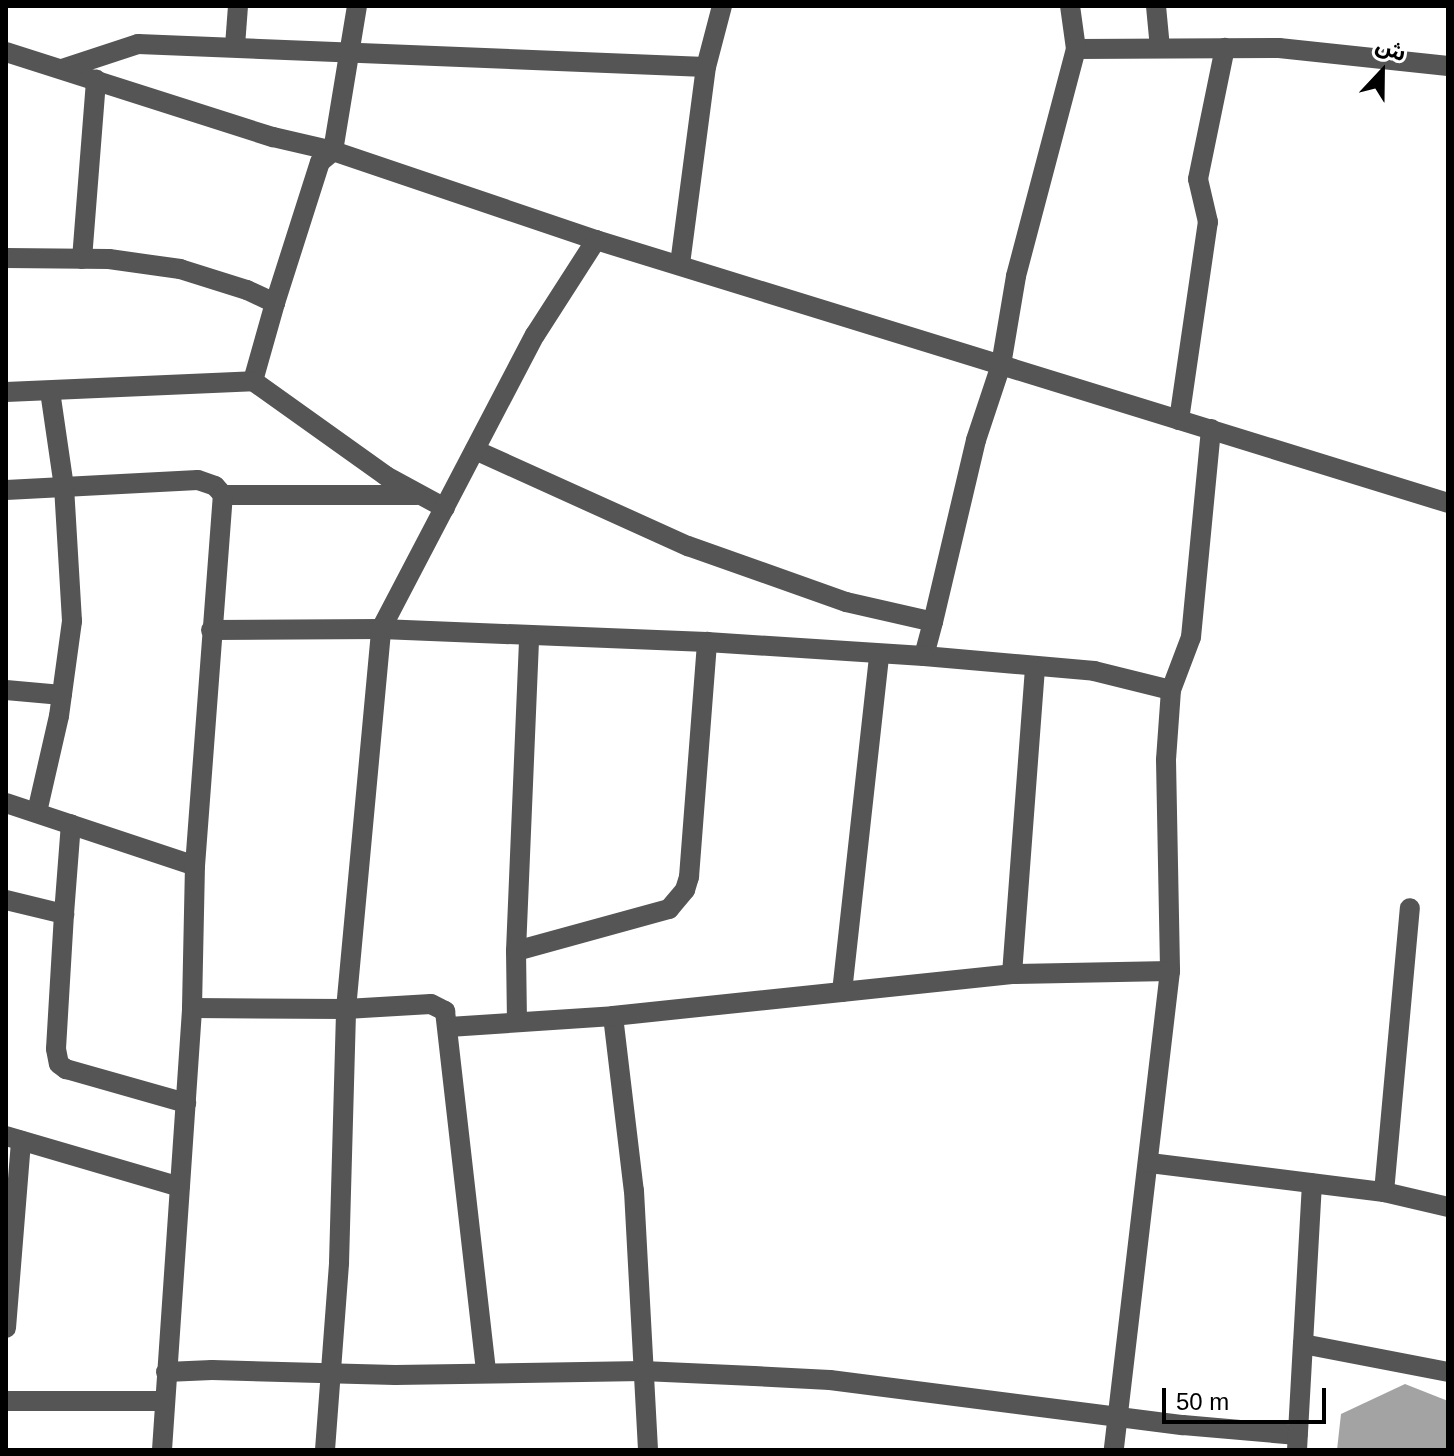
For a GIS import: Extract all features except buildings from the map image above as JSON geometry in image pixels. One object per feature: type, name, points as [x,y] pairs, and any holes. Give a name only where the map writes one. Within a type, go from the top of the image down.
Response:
[{"type":"street","points":[[235,46],[238,6]]},
{"type":"street","points":[[253,381],[320,162],[333,151],[357,6]]},
{"type":"street","points":[[680,264],[706,67],[722,6]]},
{"type":"street","points":[[924,656],[976,440],[1001,365],[1016,276],[1076,49],[1070,6]]},
{"type":"street","points":[[1156,6],[1160,48]]},
{"type":"street","points":[[62,69],[138,44],[451,54],[706,67]]},
{"type":"street","points":[[1179,420],[1208,222],[1198,179],[1225,48]]},
{"type":"street","points":[[1076,49],[1302,50],[1448,66]]},
{"type":"street","points":[[6,52],[273,137],[333,151],[596,240],[1448,503]]},
{"type":"street","points":[[82,259],[96,80]]},
{"type":"street","points":[[325,1450],[339,1263],[346,1009],[381,629],[535,335],[596,240]]},
{"type":"street","points":[[6,258],[82,259],[180,269],[247,290],[275,303]]},
{"type":"street","points":[[6,392],[253,381],[319,431],[417,495],[445,508]]},
{"type":"street","points":[[37,812],[62,695],[72,621],[64,487],[50,391]]},
{"type":"street","points":[[1114,1450],[1150,1163],[1170,971],[1166,760],[1171,690],[1191,637],[1211,429]]},
{"type":"street","points":[[475,450],[688,546],[846,602],[933,622]]},
{"type":"street","points":[[6,490],[198,480],[215,486],[223,495],[195,866],[192,1008],[162,1450]]},
{"type":"street","points":[[223,495],[417,495]]},
{"type":"street","points":[[211,630],[381,629],[707,642],[879,656],[924,656],[1035,669],[1094,671],[1171,690]]},
{"type":"street","points":[[517,1022],[516,951],[529,635]]},
{"type":"street","points":[[516,951],[669,909],[685,890],[689,877],[707,642]]},
{"type":"street","points":[[842,992],[879,656]]},
{"type":"street","points":[[1012,974],[1035,669]]},
{"type":"street","points":[[6,690],[62,695]]},
{"type":"street","points":[[6,803],[195,866]]},
{"type":"street","points":[[71,824],[56,1049],[59,1064],[66,1069],[186,1103]]},
{"type":"street","points":[[6,900],[64,914]]},
{"type":"street","points":[[1384,1192],[1410,908]]},
{"type":"street","points":[[449,1027],[613,1016],[1012,974],[1170,971]]},
{"type":"street","points":[[192,1008],[346,1009],[431,1004],[445,1011],[486,1373]]},
{"type":"street","points":[[613,1016],[629,1139],[648,1450]]},
{"type":"street","points":[[6,1328],[13,1138],[180,1187]]},
{"type":"street","points":[[1150,1163],[1384,1192],[1448,1207]]},
{"type":"street","points":[[166,1372],[643,1371],[830,1380],[1297,1442],[1312,1183]]},
{"type":"street","points":[[1303,1344],[1448,1372]]},
{"type":"street","points":[[6,1401],[164,1401]]},
{"type":"shaded area","points":[[1405,1384],[1448,1401],[1448,1450],[1337,1450],[1341,1414]]}]
